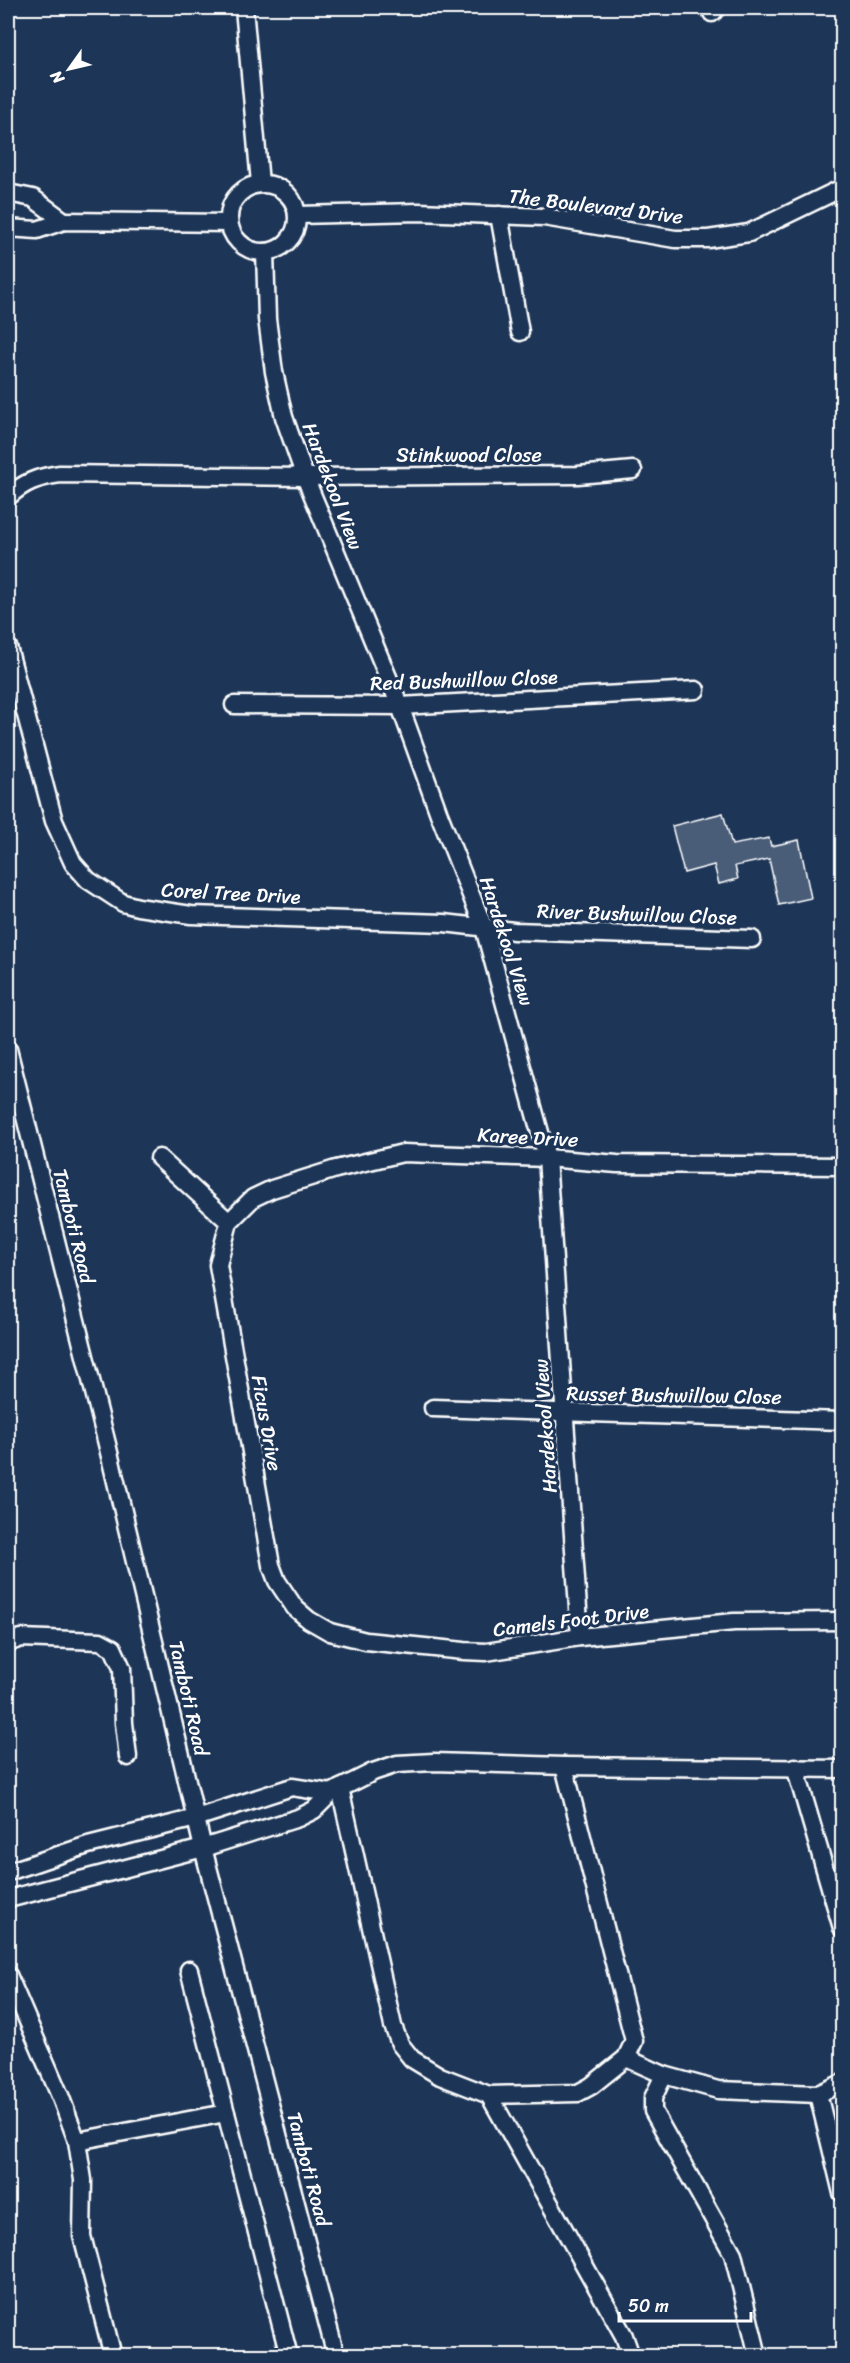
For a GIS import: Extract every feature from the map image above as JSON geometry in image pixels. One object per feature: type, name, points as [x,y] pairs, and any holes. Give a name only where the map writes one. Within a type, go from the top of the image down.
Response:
[{"type":"street","points":[[244,8],[260,183]]},
{"type":"street","points":[[260,183],[271,184],[282,189],[290,196],[298,215],[296,229],[291,240],[282,247],[265,252],[248,250],[239,243],[232,234],[229,223],[229,212],[233,201],[240,192],[260,183]]},
{"type":"street","name":"The Boulevard Drive","points":[[298,215],[419,212],[544,217],[675,239],[708,238],[749,233],[843,188]]},
{"type":"street","points":[[8,193],[33,198],[64,221]]},
{"type":"street","points":[[499,215],[520,332]]},
{"type":"street","points":[[8,228],[37,230],[64,221],[229,223]]},
{"type":"street","name":"Hardekool View","points":[[265,252],[267,319],[274,372],[284,417],[304,477],[400,706],[484,928],[548,1158],[580,1637]]},
{"type":"street","name":"Stinkwood Close","points":[[304,477],[578,475],[633,470]]},
{"type":"street","points":[[8,497],[27,481],[41,476],[60,474],[304,477]]},
{"type":"street","name":"Corel Tree Drive","points":[[8,647],[58,830],[73,863],[88,880],[123,903],[191,915],[444,922],[484,928]]},
{"type":"street","name":"Red Bushwillow Close","points":[[234,705],[400,706],[696,690]]},
{"type":"street","name":"River Bushwillow Close","points":[[484,928],[752,939]]},
{"type":"street","name":"Tamboti Road","points":[[8,1049],[107,1444],[203,1848],[336,2355]]},
{"type":"street","name":"Karee Drive","points":[[229,1222],[253,1198],[272,1189],[389,1155],[419,1152],[548,1158],[617,1164],[843,1166]]},
{"type":"street","points":[[159,1158],[229,1222]]},
{"type":"street","name":"Ficus Drive","points":[[229,1222],[218,1265],[271,1565],[285,1595],[309,1620]]},
{"type":"street","name":"Russet Bushwillow Close","points":[[433,1408],[564,1414],[843,1421]]},
{"type":"street","name":"Camels Foot Drive","points":[[309,1620],[330,1632],[366,1641],[464,1651],[504,1650],[580,1637],[734,1622],[843,1621]]},
{"type":"street","points":[[8,1643],[21,1638],[100,1641],[113,1648],[122,1668],[128,1757]]},
{"type":"street","points":[[8,1899],[203,1848],[298,1818],[314,1810],[335,1790],[373,1772],[397,1764],[434,1762],[843,1769]]},
{"type":"street","points":[[335,1790],[393,2026],[400,2044],[412,2059],[433,2073],[489,2095],[578,2093],[591,2086],[626,2058],[633,2048],[633,2031],[564,1766]]},
{"type":"street","points":[[795,1767],[843,1928]]},
{"type":"street","points":[[8,1872],[88,1845],[196,1818],[292,1786],[335,1790]]},
{"type":"street","points":[[189,1970],[288,2352]]},
{"type":"street","points":[[8,1974],[77,2141],[82,2180],[82,2236],[113,2355]]},
{"type":"street","points":[[626,2058],[664,2074],[718,2090],[818,2094],[843,2083]]},
{"type":"street","points":[[664,2074],[656,2089],[653,2111],[660,2128],[733,2254],[758,2355]]},
{"type":"street","points":[[818,2094],[843,2193]]},
{"type":"street","points":[[489,2095],[632,2355]]},
{"type":"street","points":[[77,2141],[226,2113]]},
{"type":"path","points":[[212,2355],[288,2352]]},
{"type":"building","points":[[723,813],[732,845],[769,838],[771,846],[799,840],[811,898],[779,905],[769,859],[735,866],[738,879],[719,884],[714,865],[684,873],[672,826]]}]
